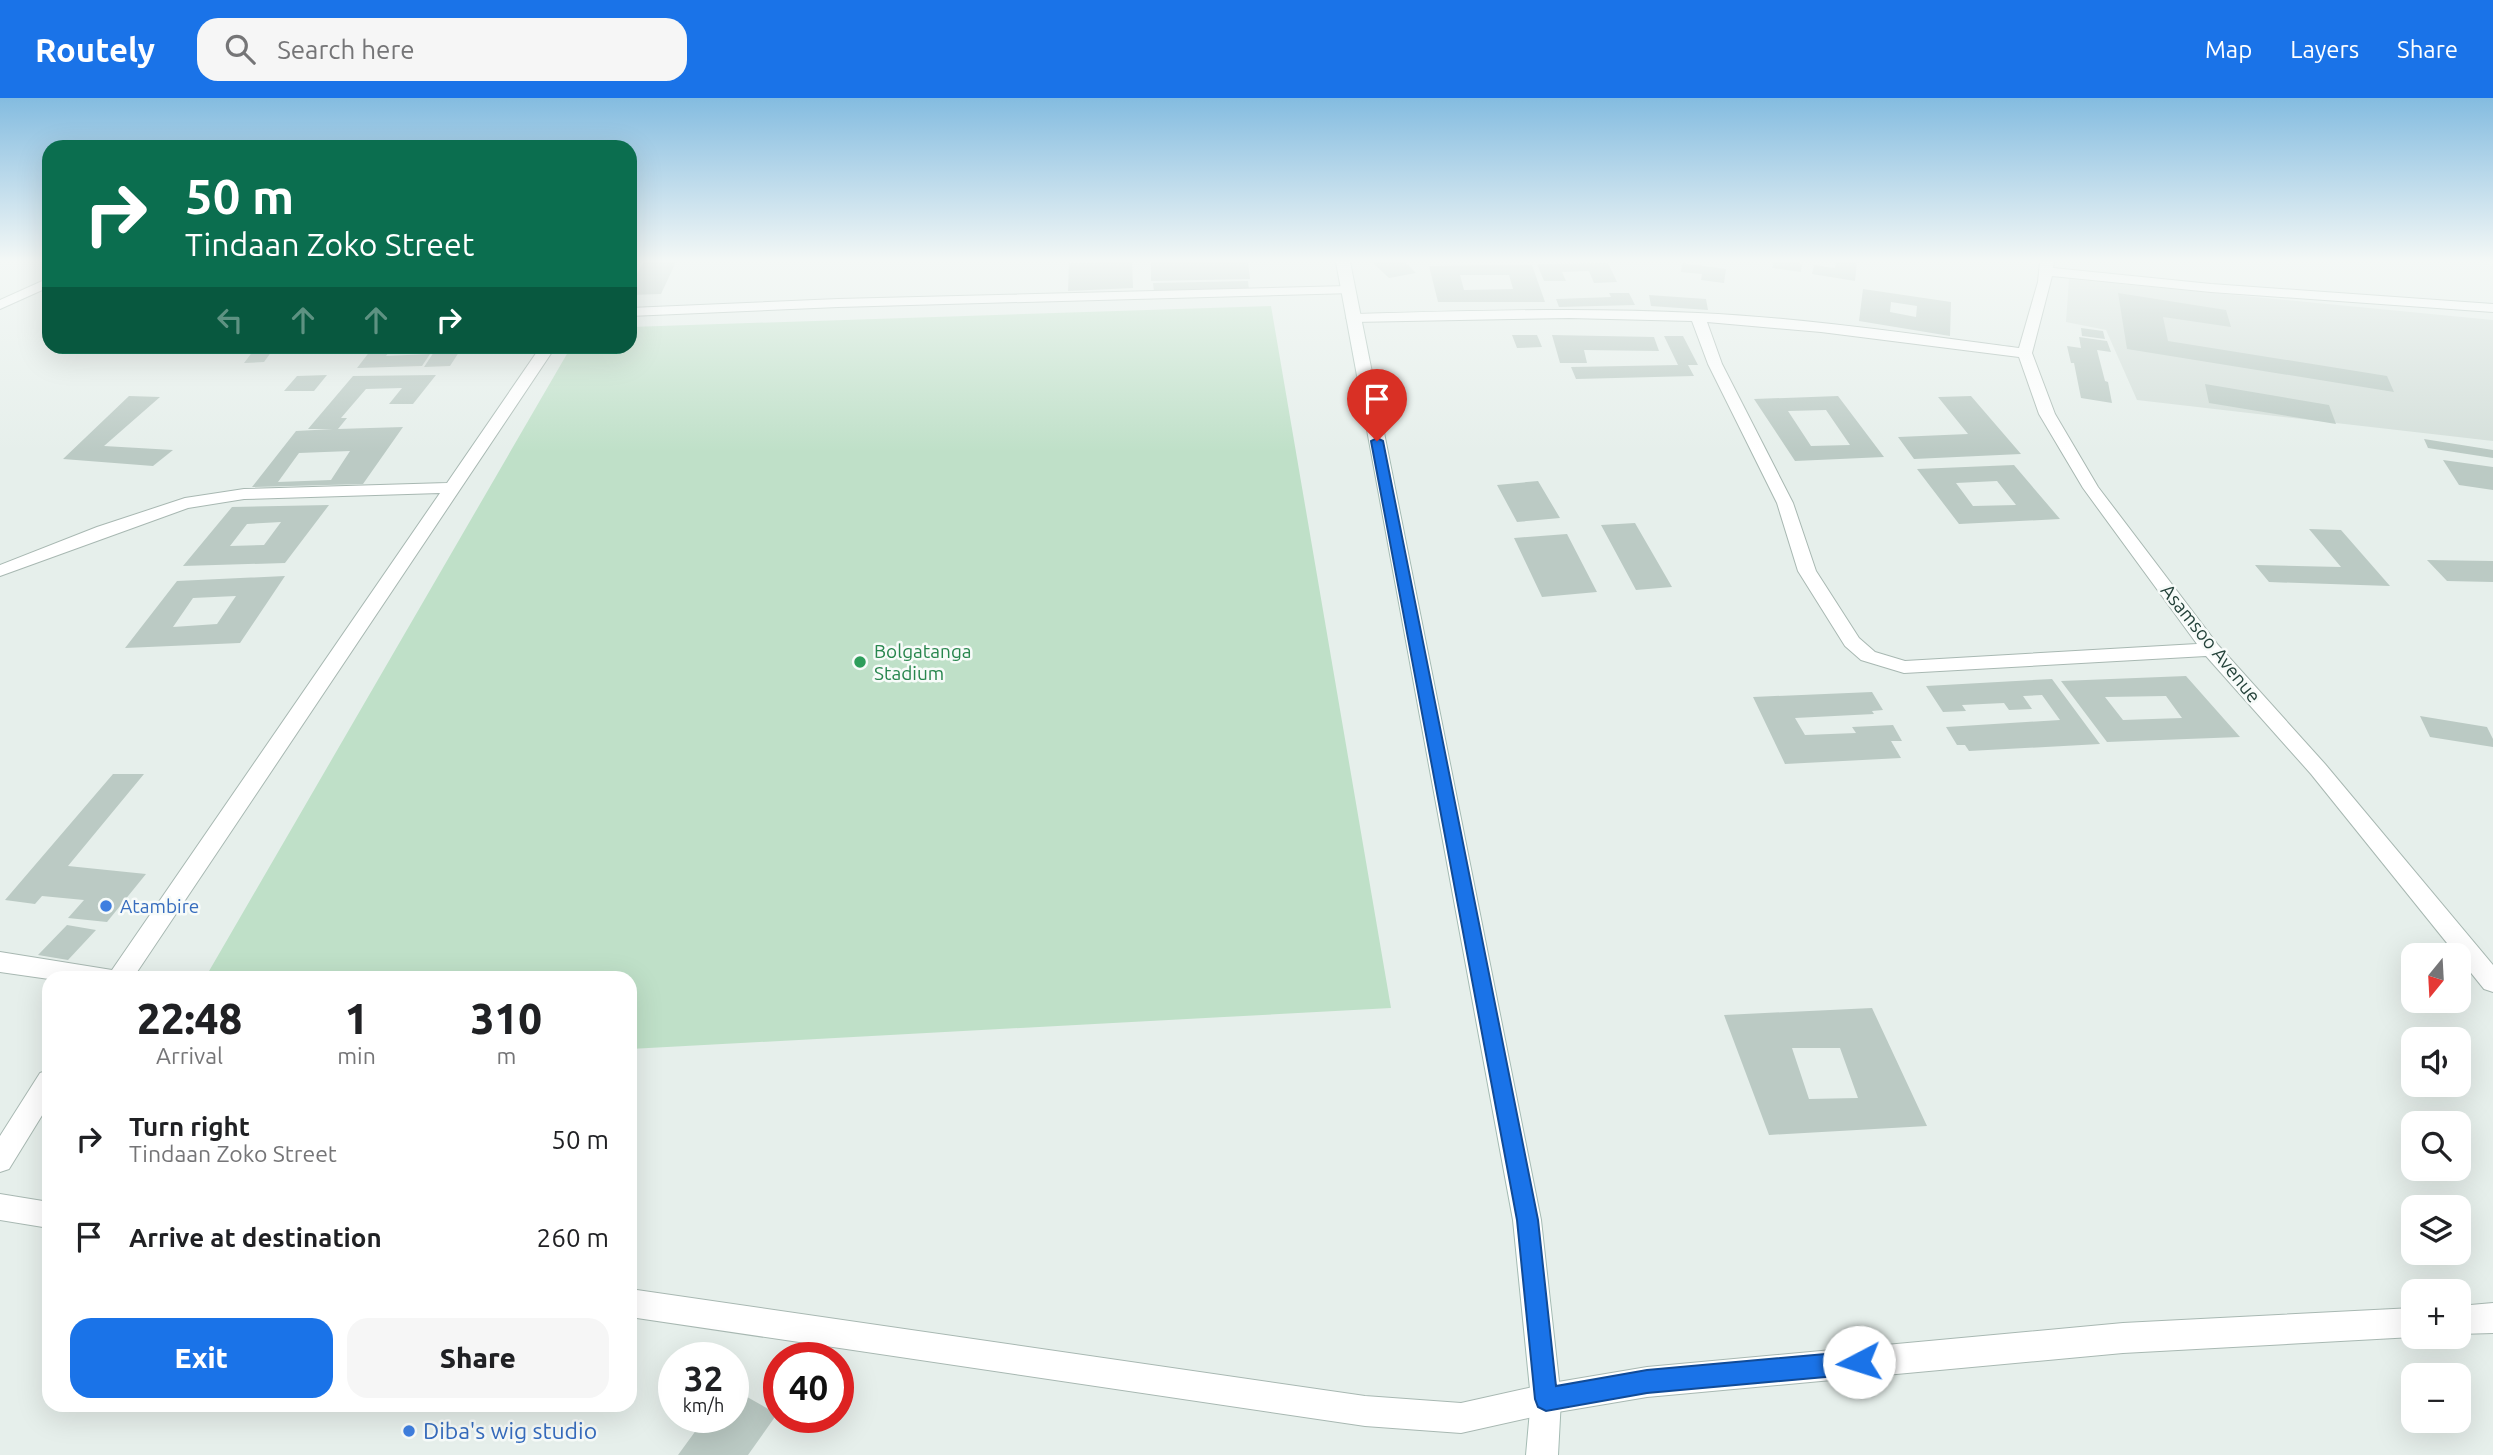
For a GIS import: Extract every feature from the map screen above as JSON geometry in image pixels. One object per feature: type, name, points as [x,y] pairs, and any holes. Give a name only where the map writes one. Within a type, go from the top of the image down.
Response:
[{"type":"street","points":[[1354,325],[1527,1220],[1546,1399],[1542,1455]]},
{"type":"street","points":[[1701,325],[1715,364],[1785,503],[1807,571],[1852,642],[1868,656],[1904,667],[2211,649]]},
{"type":"street","points":[[1796,325],[2025,353],[2032,325]]},
{"type":"street","name":"Asamsoo Avenue","points":[[2025,353],[2047,414],[2091,488],[2211,649],[2318,769],[2493,982]]},
{"type":"street","points":[[125,971],[545,354]]},
{"type":"street","points":[[0,571],[185,503],[244,494],[453,488]]},
{"type":"street","points":[[0,962],[59,971]]},
{"type":"street","points":[[0,1160],[42,1092]]},
{"type":"street","points":[[0,1207],[42,1214]]},
{"type":"street","points":[[637,1304],[1365,1411],[1461,1418],[1546,1399],[1647,1382],[2123,1338],[2401,1323]]},
{"type":"street","points":[[2471,1319],[2493,1318]]},
{"type":"shaded area","points":[[2083,325],[2493,325],[2493,441],[2137,400],[2106,330]]},
{"type":"green space","name":"Bolgatanga Stadium","points":[[1274,325],[1391,1008],[637,1049],[637,971],[209,971],[567,354],[637,354],[637,327]]},
{"type":"building","points":[[1885,325],[1950,325],[1950,336]]},
{"type":"building","points":[[2123,325],[2165,325],[2168,341],[2387,376],[2394,392],[2127,349]]},
{"type":"building","points":[[2081,328],[2103,331],[2105,339],[2082,336]]},
{"type":"building","points":[[1512,335],[1537,335],[1542,347],[1517,348]]},
{"type":"building","points":[[1552,335],[1654,337],[1659,351],[1584,350],[1587,363],[1560,363]]},
{"type":"building","points":[[1664,336],[1683,336],[1698,365],[1688,365],[1694,376],[1576,379],[1571,367],[1678,365]]},
{"type":"building","points":[[2079,337],[2107,341],[2111,352],[2097,350],[2112,403],[2081,398],[2074,363],[2071,363],[2067,346],[2081,348]]},
{"type":"building","points":[[251,354],[270,354],[264,362],[244,363]]},
{"type":"building","points":[[368,354],[430,354],[422,366],[357,368]]},
{"type":"building","points":[[433,354],[458,354],[450,366],[424,367]]},
{"type":"building","points":[[327,375],[314,391],[284,391],[297,376]]},
{"type":"building","points":[[436,375],[413,404],[389,404],[402,388],[366,389],[341,418],[347,418],[338,429],[403,427],[363,484],[252,487],[296,431],[333,429],[308,429],[353,376]],"holes":[[[350,451],[331,480],[278,482],[299,453]]]},
{"type":"building","points":[[2205,384],[2329,405],[2336,424],[2209,403]]},
{"type":"building","points":[[129,396],[160,397],[104,446],[173,450],[153,466],[63,459]]},
{"type":"building","points":[[1838,396],[1884,457],[1795,461],[1754,399]],"holes":[[[1826,410],[1850,445],[1811,446],[1788,411]]]},
{"type":"building","points":[[1971,396],[2021,454],[1914,459],[1898,437],[1968,434],[1938,397]]},
{"type":"building","points":[[2424,439],[2493,450],[2493,458],[2428,448]]},
{"type":"building","points":[[2443,460],[2493,467],[2493,490],[2459,485]]},
{"type":"building","points":[[2014,465],[2060,519],[1959,524],[1917,469]],"holes":[[[1997,481],[2016,505],[1973,506],[1956,483]]]},
{"type":"building","points":[[1538,481],[1560,518],[1517,522],[1497,485]]},
{"type":"building","points":[[329,505],[285,563],[183,566],[232,507]],"holes":[[[281,522],[264,545],[230,546],[247,524]]]},
{"type":"building","points":[[1635,523],[1672,587],[1636,590],[1601,525]]},
{"type":"building","points":[[2309,529],[2341,530],[2390,586],[2269,582],[2255,565],[2341,567]]},
{"type":"building","points":[[1567,534],[1597,592],[1542,597],[1514,538]]},
{"type":"building","points":[[2427,560],[2493,561],[2493,582],[2447,581]]},
{"type":"building","points":[[285,576],[240,643],[125,648],[177,581]],"holes":[[[236,596],[217,624],[173,627],[193,598]]]},
{"type":"building","points":[[2186,676],[2240,737],[2107,742],[2061,681]],"holes":[[[2166,696],[2182,718],[2123,720],[2105,697]]]},
{"type":"building","points":[[2052,679],[2100,744],[1969,751],[1965,745],[1957,745],[1946,727],[2060,720],[2042,695],[2023,696],[2032,709],[2009,710],[2004,703],[1962,705],[1966,711],[1943,712],[1926,686]]},
{"type":"building","points":[[1872,692],[1883,710],[1872,711],[1874,714],[1795,718],[1805,735],[1856,733],[1852,727],[1893,725],[1902,741],[1891,741],[1901,758],[1785,764],[1753,697]]},
{"type":"building","points":[[2420,716],[2487,727],[2493,739],[2493,747],[2430,737]]},
{"type":"building","points":[[113,774],[144,774],[68,866],[146,874],[107,922],[68,918],[84,900],[42,896],[35,904],[5,900]]},
{"type":"building","points":[[67,925],[96,930],[68,960],[38,955]]},
{"type":"building","points":[[1872,1008],[1927,1126],[1769,1135],[1724,1015]],"holes":[[[1792,1048],[1840,1048],[1858,1098],[1809,1099]]]},
{"type":"building","points":[[749,1398],[763,1406],[764,1433],[748,1455],[678,1455],[694,1433],[749,1433]]},
{"type":"place","name":"Bolgatanga Stadium","points":[[860,662]]},
{"type":"place","name":"Atambire","points":[[106,906]]},
{"type":"place","name":"Diba's wig studio","points":[[409,1431]]},
{"type":"route","points":[[1377,441],[1527,1220],[1546,1399],[1647,1382],[1859,1362]]}]
